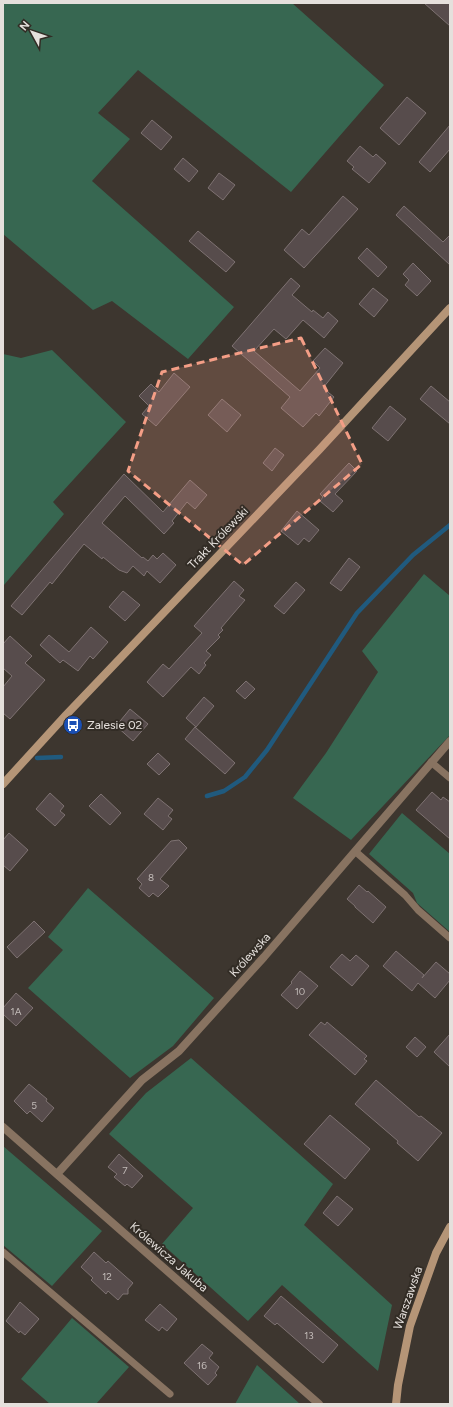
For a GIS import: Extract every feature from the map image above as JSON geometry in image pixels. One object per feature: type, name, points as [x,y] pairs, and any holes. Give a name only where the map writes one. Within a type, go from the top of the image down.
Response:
[{"type":"street","name":"Trakt Królewski","points":[[3,784],[66,715],[319,450],[450,308]]},
{"type":"street","name":"Królewska","points":[[57,1174],[142,1080],[179,1051],[264,958],[450,741]]},
{"type":"street","name":"Królewicza Jakuba","points":[[3,1127],[319,1404]]},
{"type":"street","name":"Warszawska","points":[[396,1404],[398,1384],[410,1326],[436,1253],[450,1227]]},
{"type":"lane","points":[[431,762],[450,778]]},
{"type":"lane","points":[[356,852],[405,895],[418,910],[450,938]]},
{"type":"lane","points":[[3,1252],[170,1394]]},
{"type":"highlighted area","points":[[301,338],[362,464],[243,565],[128,471],[162,372]]},
{"type":"green space","points":[[3,3],[292,3],[384,85],[291,192],[138,70],[98,113],[130,139],[92,181],[234,307],[188,359],[112,301],[93,310],[3,234]]},
{"type":"green space","points":[[52,350],[126,422],[53,502],[64,514],[4,585],[3,354],[21,358]]},
{"type":"green space","points":[[424,574],[450,596],[450,735],[351,840],[293,798],[326,753],[378,672],[362,651]]},
{"type":"green space","points":[[402,813],[450,854],[450,932],[417,903],[413,893],[369,854]]},
{"type":"green space","points":[[88,888],[214,998],[173,1046],[130,1078],[28,988],[63,950],[48,937]]},
{"type":"green space","points":[[191,1058],[333,1184],[304,1225],[392,1305],[378,1371],[282,1285],[248,1321],[162,1244],[193,1208],[109,1134],[146,1093]]},
{"type":"green space","points":[[3,1146],[102,1231],[52,1286],[3,1245]]},
{"type":"green space","points":[[72,1318],[129,1367],[96,1404],[50,1404],[21,1379]]},
{"type":"green space","points":[[257,1365],[300,1404],[235,1404]]},
{"type":"building","points":[[424,3],[450,3],[450,26]]},
{"type":"building","points":[[407,97],[426,113],[399,145],[380,128]]},
{"type":"building","points":[[152,120],[172,137],[161,150],[141,133]]},
{"type":"building","points":[[450,125],[450,149],[430,172],[419,162]]},
{"type":"building","points":[[360,146],[373,157],[376,154],[386,163],[369,183],[352,169],[354,167],[347,161]]},
{"type":"building","points":[[183,158],[198,171],[189,182],[174,169]]},
{"type":"building","points":[[219,173],[235,185],[223,200],[208,188]]},
{"type":"building","points":[[343,196],[358,209],[304,268],[284,250],[302,229],[309,235]]},
{"type":"building","points":[[404,206],[443,242],[450,235],[450,265],[396,215]]},
{"type":"building","points":[[198,231],[235,262],[226,272],[189,241]]},
{"type":"building","points":[[367,248],[387,267],[378,277],[358,258]]},
{"type":"building","points":[[413,263],[431,281],[417,296],[405,285],[409,280],[403,274]]},
{"type":"building","points":[[291,278],[300,286],[292,295],[312,312],[313,310],[323,318],[328,312],[338,321],[324,338],[303,320],[286,339],[274,329],[254,351],[300,391],[320,368],[313,361],[325,348],[343,363],[323,388],[334,397],[319,416],[316,413],[303,427],[281,408],[290,397],[232,346]]},
{"type":"building","points":[[373,288],[388,300],[374,317],[359,304]]},
{"type":"building","points":[[174,373],[190,387],[156,426],[142,414],[149,406],[139,396],[151,384],[159,392]]},
{"type":"building","points":[[431,386],[450,402],[450,424],[420,399]]},
{"type":"building","points":[[222,399],[241,415],[227,432],[208,415]]},
{"type":"building","points":[[390,406],[406,419],[388,441],[372,428]]},
{"type":"building","points":[[275,448],[284,455],[272,471],[263,463]]},
{"type":"building","points":[[349,463],[357,471],[335,494],[343,501],[333,512],[320,501],[323,497],[320,494]]},
{"type":"building","points":[[124,474],[163,512],[190,480],[207,495],[195,509],[187,502],[172,521],[174,523],[164,534],[125,496],[102,523],[142,558],[143,557],[148,561],[153,555],[157,559],[163,553],[176,565],[160,583],[147,571],[144,576],[133,566],[127,573],[119,570],[103,557],[102,559],[84,544],[52,584],[50,582],[22,615],[11,606]]},
{"type":"building","points":[[297,511],[319,530],[309,542],[304,538],[298,545],[281,531]]},
{"type":"building","points":[[349,558],[360,567],[341,591],[330,583]]},
{"type":"building","points":[[234,581],[244,590],[239,596],[245,600],[221,628],[223,630],[218,635],[220,637],[206,651],[211,655],[204,663],[206,665],[199,674],[191,667],[163,697],[147,682],[163,664],[169,669],[202,633],[194,626]]},
{"type":"building","points":[[296,582],[305,590],[284,614],[274,606]]},
{"type":"building","points":[[123,591],[140,605],[125,621],[109,607]]},
{"type":"building","points":[[91,627],[108,642],[93,659],[90,656],[78,671],[63,660],[60,663],[40,645],[49,635],[69,652]]},
{"type":"building","points":[[10,636],[32,656],[25,663],[45,680],[10,719],[3,713],[3,687],[12,676],[3,668],[3,644]]},
{"type":"building","points":[[246,681],[255,689],[245,699],[236,691]]},
{"type":"building","points":[[204,697],[214,706],[196,727],[186,718]]},
{"type":"building","points":[[130,709],[148,724],[133,741],[116,726]]},
{"type":"building","points":[[195,727],[235,763],[225,774],[185,739]]},
{"type":"building","points":[[158,753],[170,764],[159,775],[147,764]]},
{"type":"building","points":[[432,792],[441,800],[443,797],[450,802],[450,839],[416,810]]},
{"type":"building","points":[[50,793],[64,806],[60,811],[65,815],[55,826],[36,809]]},
{"type":"building","points":[[101,794],[121,813],[110,825],[89,806]]},
{"type":"building","points":[[158,798],[173,810],[168,816],[172,819],[163,830],[144,814]]},
{"type":"building","points":[[9,833],[28,850],[10,871],[3,865],[3,840]]},
{"type":"building","points":[[179,840],[187,848],[160,879],[169,886],[158,897],[153,893],[149,897],[139,888],[142,884],[137,879],[171,841]]},
{"type":"building","points":[[359,885],[386,907],[373,923],[347,899]]},
{"type":"building","points":[[34,921],[45,932],[17,958],[7,947]]},
{"type":"building","points":[[396,951],[424,975],[422,978],[436,962],[450,974],[450,980],[435,998],[418,983],[412,991],[383,966]]},
{"type":"building","points":[[342,954],[350,961],[356,955],[369,966],[352,986],[330,967]]},
{"type":"building","points":[[300,971],[318,986],[297,1009],[281,995]]},
{"type":"building","points":[[16,993],[33,1008],[16,1026],[3,1014],[3,1008]]},
{"type":"building","points":[[321,1022],[325,1025],[327,1022],[367,1056],[364,1059],[367,1061],[355,1075],[309,1035]]},
{"type":"building","points":[[450,1034],[450,1067],[434,1052]]},
{"type":"building","points":[[415,1037],[426,1047],[417,1057],[406,1047]]},
{"type":"building","points":[[376,1080],[419,1117],[421,1116],[442,1133],[418,1161],[397,1143],[398,1141],[355,1104]]},
{"type":"building","points":[[29,1084],[47,1099],[46,1101],[54,1108],[42,1122],[30,1111],[27,1114],[14,1101]]},
{"type":"building","points":[[330,1115],[370,1149],[345,1179],[304,1144]]},
{"type":"building","points":[[119,1154],[143,1176],[132,1188],[127,1184],[125,1186],[114,1177],[117,1174],[108,1167]]},
{"type":"building","points":[[337,1196],[353,1209],[338,1226],[323,1213]]},
{"type":"building","points":[[94,1252],[106,1263],[108,1261],[133,1283],[128,1289],[128,1294],[123,1294],[118,1300],[108,1291],[106,1294],[91,1280],[93,1278],[81,1267]]},
{"type":"building","points":[[281,1296],[338,1345],[323,1363],[277,1323],[275,1325],[264,1316]]},
{"type":"building","points":[[20,1302],[39,1319],[25,1335],[20,1331],[19,1333],[6,1321]]},
{"type":"building","points":[[160,1304],[177,1319],[167,1331],[162,1327],[159,1331],[145,1320]]},
{"type":"building","points":[[202,1344],[213,1353],[209,1358],[219,1367],[215,1373],[217,1375],[208,1385],[184,1363]]},
{"type":"waterway","points":[[207,796],[224,791],[245,777],[267,750],[357,613],[413,555],[450,525]]},
{"type":"waterway","points":[[37,758],[61,757]]},
{"type":"place","name":"Zalesie 02","points":[[73,725]]}]
